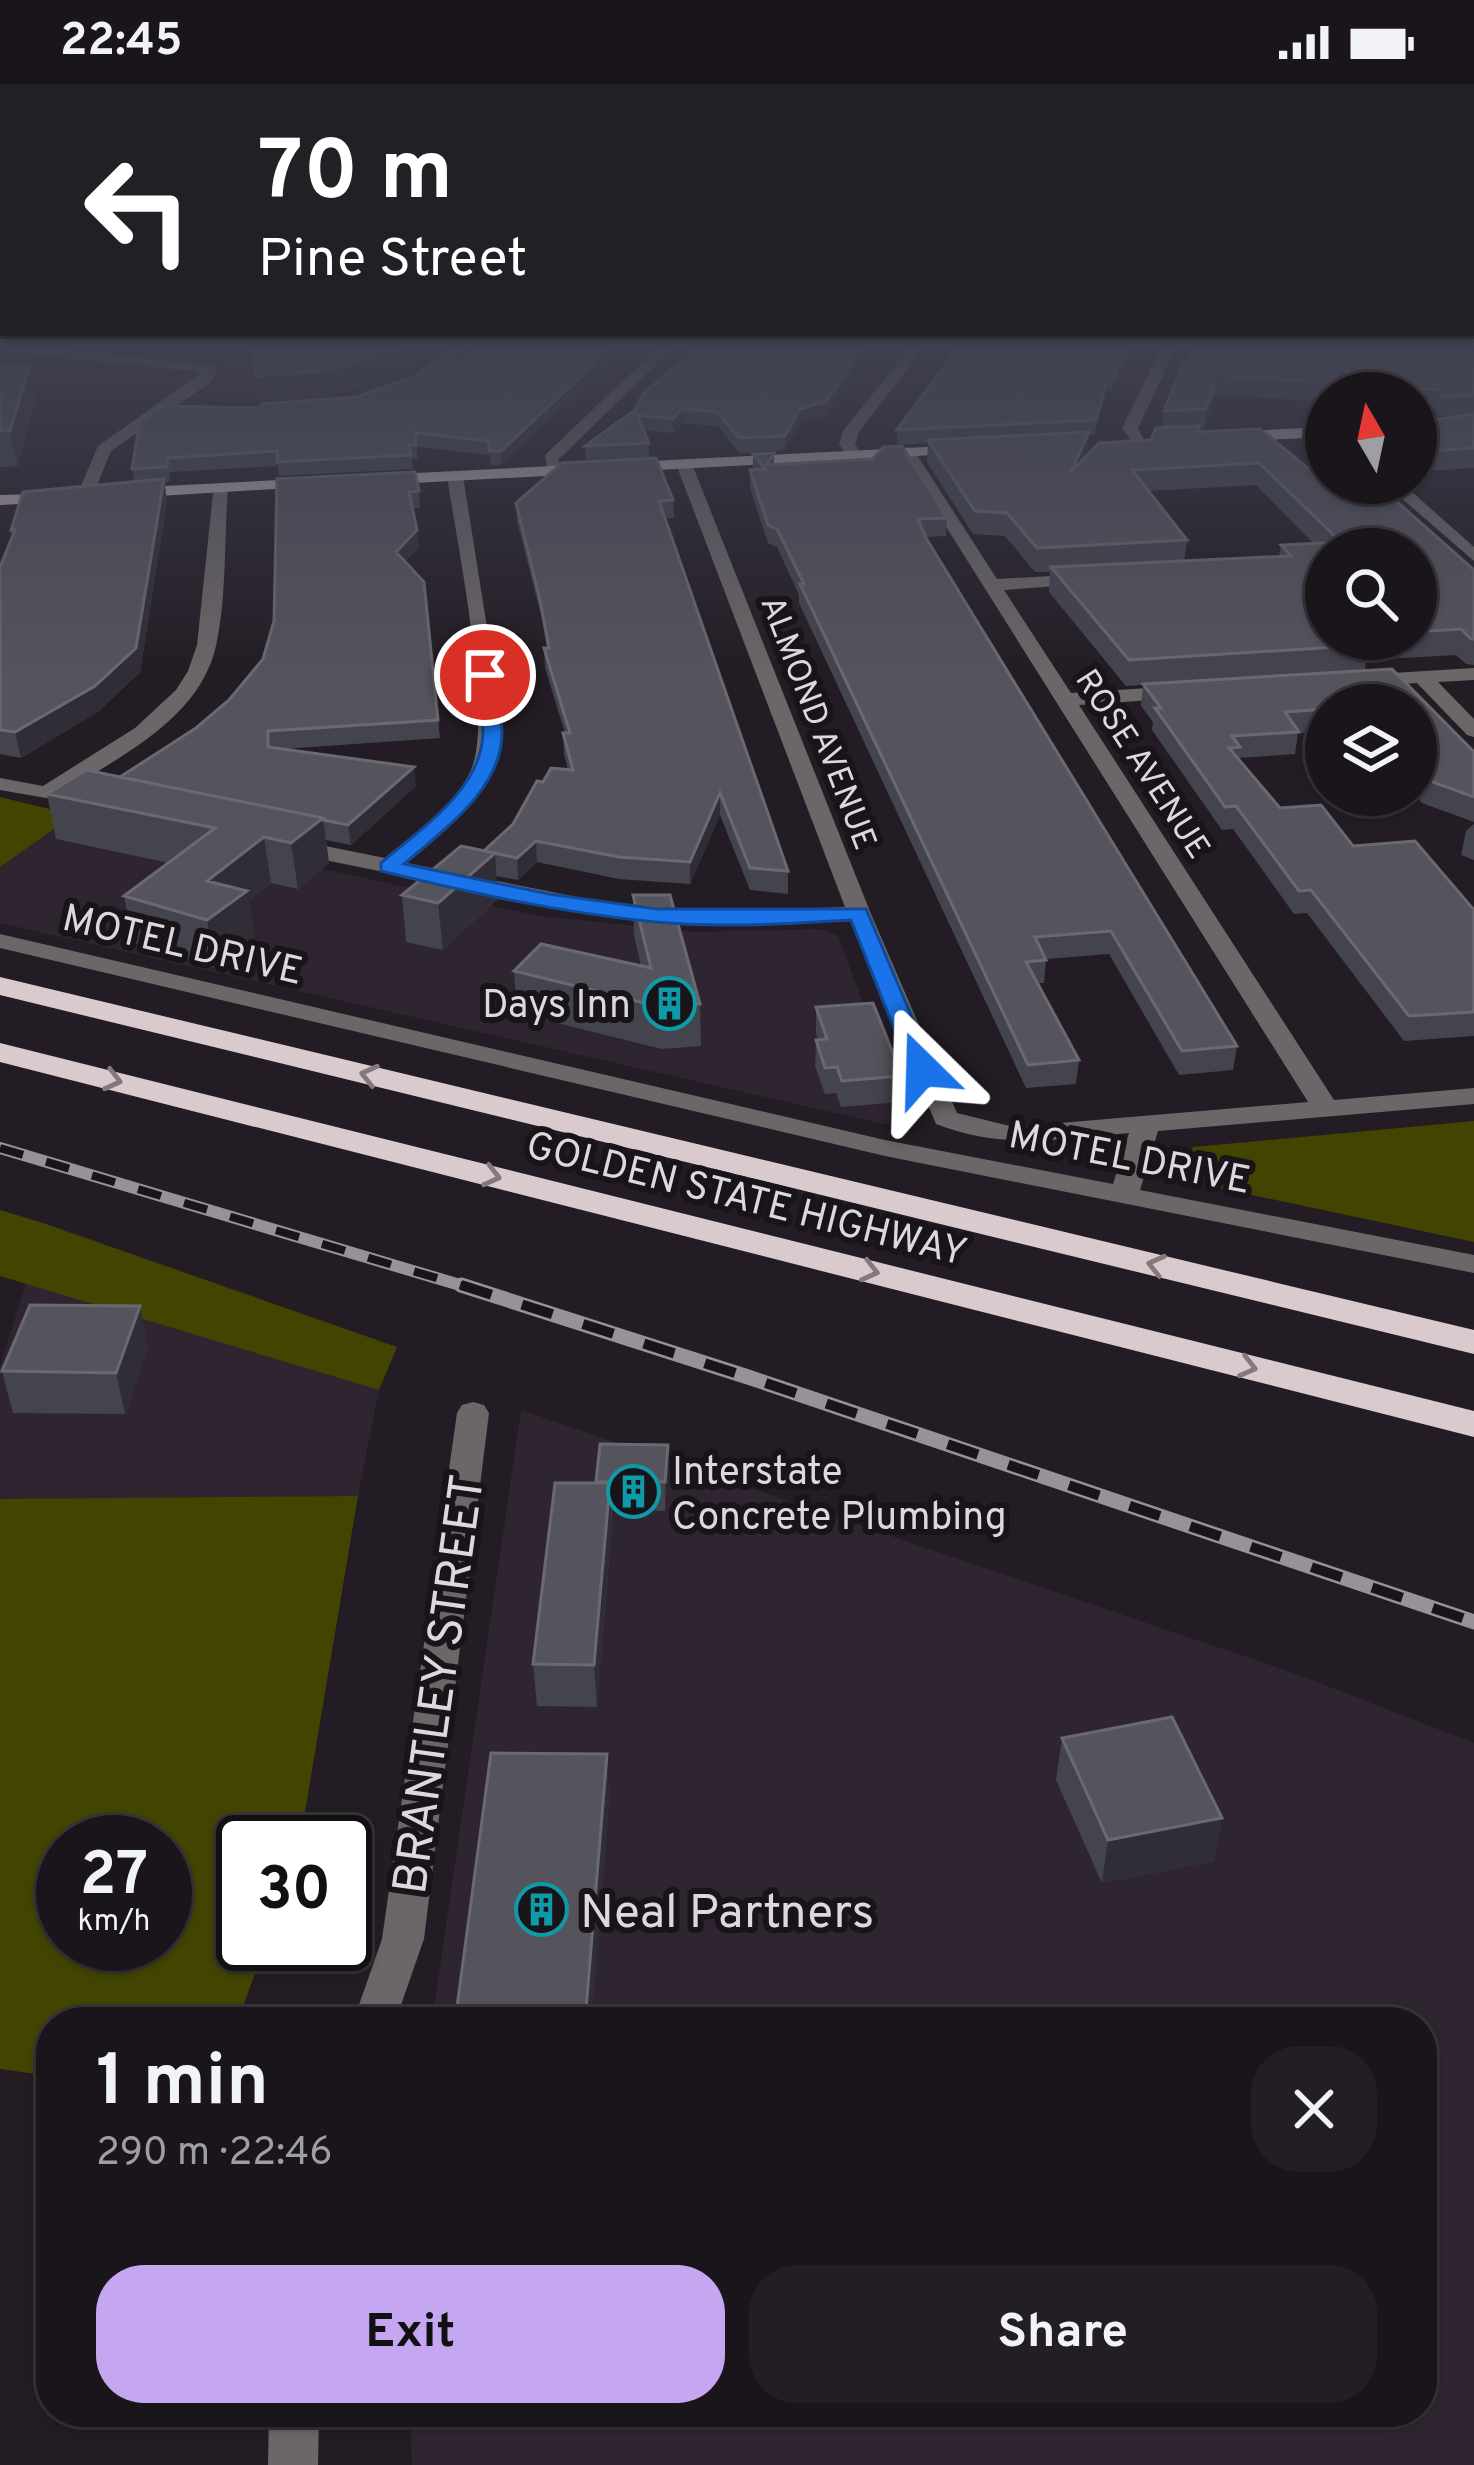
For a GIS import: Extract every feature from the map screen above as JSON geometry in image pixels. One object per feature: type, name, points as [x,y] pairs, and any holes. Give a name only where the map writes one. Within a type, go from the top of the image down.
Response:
[{"type":"highway","name":"GOLDEN STATE HIGHWAY","points":[[0,986],[1474,1342]]},
{"type":"highway","name":"GOLDEN STATE HIGHWAY","points":[[0,1052],[1474,1427]]},
{"type":"main road","points":[[366,481],[905,452]]},
{"type":"main road","points":[[0,500],[344,482]]},
{"type":"street","points":[[85,495],[103,452]]},
{"type":"street","points":[[554,471],[551,458],[557,452]]},
{"type":"street","name":"ROSE AVENUE","points":[[907,452],[1326,1109]]},
{"type":"street","name":"ALMOND AVENUE","points":[[684,464],[938,1108],[963,1127],[1014,1135],[1146,1124]]},
{"type":"street","points":[[388,867],[455,809],[472,789],[491,748],[492,722],[455,476]]},
{"type":"street","points":[[47,794],[159,718],[200,669],[207,645],[220,488]]},
{"type":"street","points":[[1416,504],[1474,556]]},
{"type":"street","points":[[992,585],[1104,578]]},
{"type":"street","points":[[1327,683],[1474,674]]},
{"type":"street","points":[[1422,677],[1474,730]]},
{"type":"street","points":[[1064,700],[1207,691]]},
{"type":"street","points":[[0,784],[116,808]]},
{"type":"street","points":[[274,842],[549,901],[657,916],[736,919],[859,914]]},
{"type":"street","name":"MOTEL DRIVE","points":[[0,941],[847,1139],[1474,1264]]},
{"type":"street","points":[[1124,1195],[1146,1124],[1474,1096]]},
{"type":"street","name":"BRANTLEY STREET","points":[[379,2007],[403,1939],[473,1413]]},
{"type":"street","points":[[292,2465],[293,2427]]},
{"type":"shaded area","points":[[0,797],[74,815],[0,867]]},
{"type":"shaded area","points":[[74,815],[539,916],[696,932],[819,929],[838,936],[905,1114],[897,1123],[884,1124],[0,923],[0,867]]},
{"type":"shaded area","points":[[1474,1121],[1474,1242],[1214,1187],[1200,1178],[1188,1158],[1193,1147]]},
{"type":"shaded area","points":[[0,1210],[397,1347],[379,1390],[0,1276]]},
{"type":"shaded area","points":[[26,1283],[379,1390],[358,1496],[0,1499],[0,1366]]},
{"type":"shaded area","points":[[521,1410],[1299,1675],[1474,1743],[1474,2465],[412,2465],[411,2427],[1437,2427],[1437,2007],[434,2007]]},
{"type":"shaded area","points":[[358,1496],[305,1815],[216,1815],[216,1971],[256,1971],[243,2007],[36,2007],[36,2074],[0,2069],[0,1499]]},
{"type":"building","points":[[135,452],[260,452],[168,458],[167,467],[132,469]]},
{"type":"building","points":[[277,452],[411,455],[277,462]]},
{"type":"building","points":[[879,452],[906,452],[947,518],[918,519],[1237,1046],[1182,1051],[1111,931],[1035,937],[1046,960],[1026,962],[1079,1060],[1028,1065],[800,584],[804,584],[777,529],[768,525],[750,470],[765,469],[753,454],[774,453],[767,465],[873,459]]},
{"type":"building","points":[[936,452],[1080,452],[1071,472],[1090,452],[1288,452],[1305,466],[1305,504],[1400,504],[1427,528],[1326,528],[1259,463],[1132,470],[1187,540],[1037,548],[1007,513],[975,511]]},
{"type":"building","points":[[656,458],[673,500],[659,501],[788,871],[750,868],[720,793],[690,862],[619,857],[536,841],[517,858],[484,851],[513,824],[537,781],[543,782],[551,768],[573,770],[563,733],[570,733],[544,648],[549,648],[540,600],[516,503],[562,463]]},
{"type":"building","points":[[415,472],[419,491],[409,492],[417,530],[396,552],[424,582],[438,720],[268,731],[268,747],[414,767],[348,825],[120,777],[196,728],[229,700],[263,659],[274,621],[277,479]]},
{"type":"building","points":[[164,479],[136,648],[95,686],[15,732],[0,730],[0,567],[23,492]]},
{"type":"building","points":[[1437,537],[1474,570],[1474,639],[1461,629],[1437,631]]},
{"type":"building","points":[[1305,544],[1305,649],[1129,660],[1051,567],[1291,556],[1281,545]]},
{"type":"building","points":[[1392,669],[1407,684],[1305,684],[1305,711],[1285,712],[1299,732],[1232,736],[1240,747],[1229,748],[1280,808],[1305,806],[1305,816],[1330,816],[1353,846],[1415,841],[1474,910],[1474,1012],[1409,1016],[1311,890],[1299,891],[1236,806],[1225,807],[1143,684]]},
{"type":"building","points":[[1437,715],[1474,752],[1474,797],[1437,784]]},
{"type":"building","points":[[86,770],[323,818],[291,843],[264,837],[207,881],[247,891],[207,920],[124,896],[215,828],[47,794]]},
{"type":"building","points":[[461,846],[495,853],[438,903],[402,895]]},
{"type":"building","points":[[633,895],[670,895],[700,1004],[661,1007],[514,971],[541,944],[651,968]]},
{"type":"building","points":[[873,1003],[902,1076],[842,1081],[837,1067],[825,1068],[816,1040],[827,1039],[816,1007]]},
{"type":"building","points":[[30,1305],[140,1306],[116,1373],[2,1371]]},
{"type":"building","points":[[600,1444],[668,1445],[665,1482],[596,1482]]},
{"type":"building","points":[[555,1483],[610,1483],[594,1665],[533,1664]]},
{"type":"building","points":[[1172,1717],[1222,1818],[1108,1840],[1062,1738]]},
{"type":"building","name":"Neal Partners","points":[[491,1753],[607,1754],[586,2007],[457,2007]]},
{"type":"railway","points":[[0,1148],[470,1288]]},
{"type":"railway","points":[[461,1285],[1474,1622]]},
{"type":"place","name":"Days Inn","points":[[670,1003]]},
{"type":"place","name":"Interstate Concrete Plumbing","points":[[633,1492]]},
{"type":"place","name":"Neal Partners","points":[[541,1910]]},
{"type":"route","points":[[485,675],[493,735],[484,768],[455,809],[388,867],[549,901],[657,916],[754,919],[859,914],[922,1069]]}]
